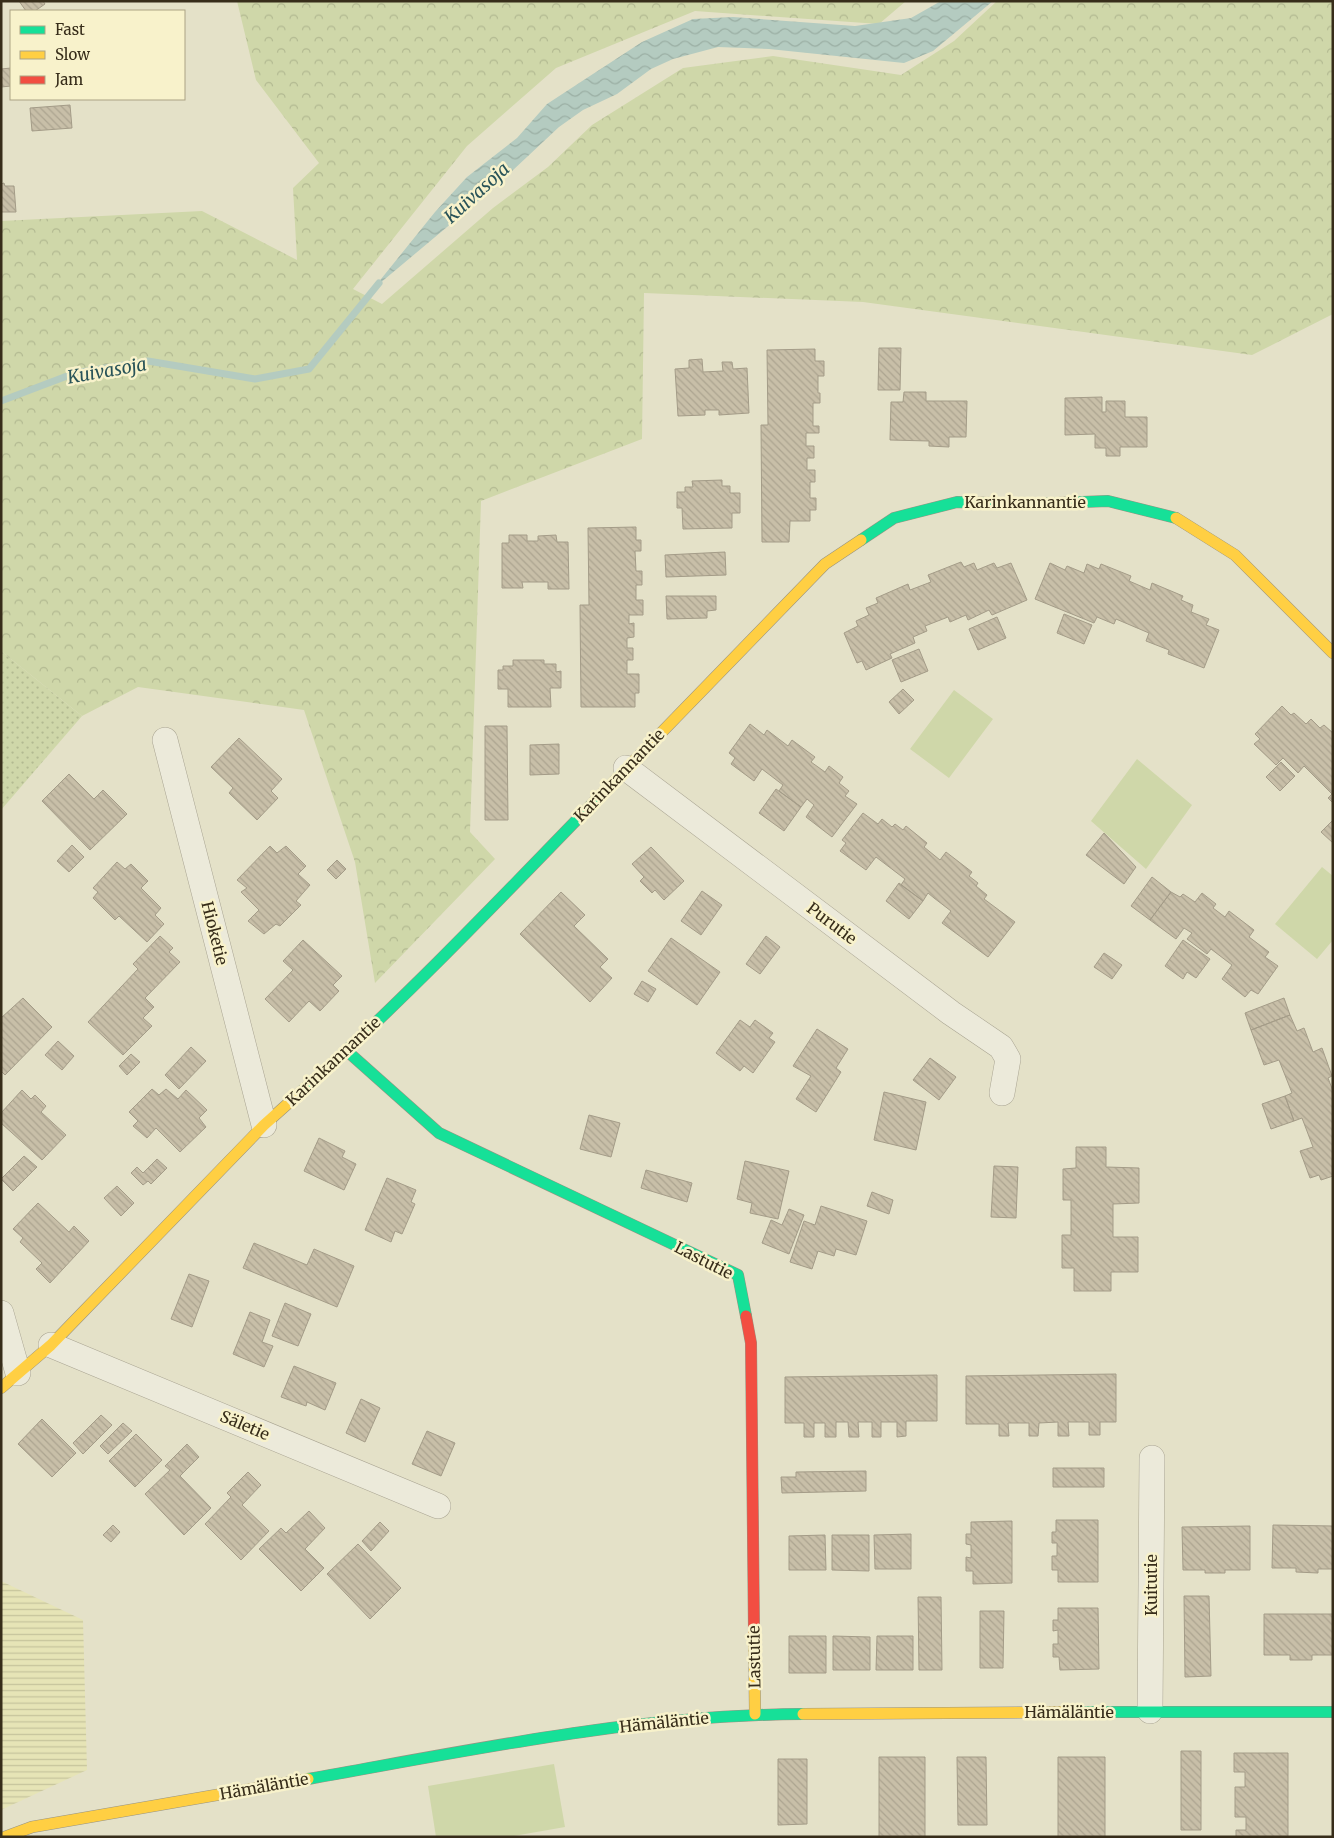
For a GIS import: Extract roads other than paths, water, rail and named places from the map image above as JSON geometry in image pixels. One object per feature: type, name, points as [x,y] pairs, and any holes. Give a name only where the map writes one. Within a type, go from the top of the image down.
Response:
[{"type":"street","name":"Karinkannantie","points":[[9,1380],[51,1345],[264,1125],[346,1051],[472,927],[825,564],[894,518],[957,502],[1030,504],[1108,501],[1174,518],[1236,555],[1333,653]]},
{"type":"street","name":"Hioketie","points":[[165,740],[264,1125]]},
{"type":"street","name":"Purutie","points":[[626,768],[951,1012],[1001,1047],[1008,1059],[1002,1093]]},
{"type":"street","name":"Lastutie","points":[[346,1051],[439,1133],[738,1275],[751,1343],[755,1714]]},
{"type":"street","points":[[1,1313],[9,1380]]},
{"type":"street","name":"Säletie","points":[[51,1345],[438,1506]]},
{"type":"street","name":"Kuitutie","points":[[1150,1711],[1152,1458]]},
{"type":"street","name":"Hämäläntie","points":[[5,1837],[32,1827],[577,1732],[680,1720],[755,1714],[1150,1711],[1333,1712]]},
{"type":"water","points":[[941,1],[993,1],[933,51],[904,63],[769,49],[718,47],[673,59],[651,69],[617,94],[583,110],[559,127],[496,186],[373,289],[435,212],[467,177],[517,138],[547,104],[642,42],[693,19],[733,17],[855,26],[911,18]]},
{"type":"waterway","name":"Kuivasoja","points":[[1,401],[75,373],[148,361],[255,379],[309,369],[379,283]]}]
